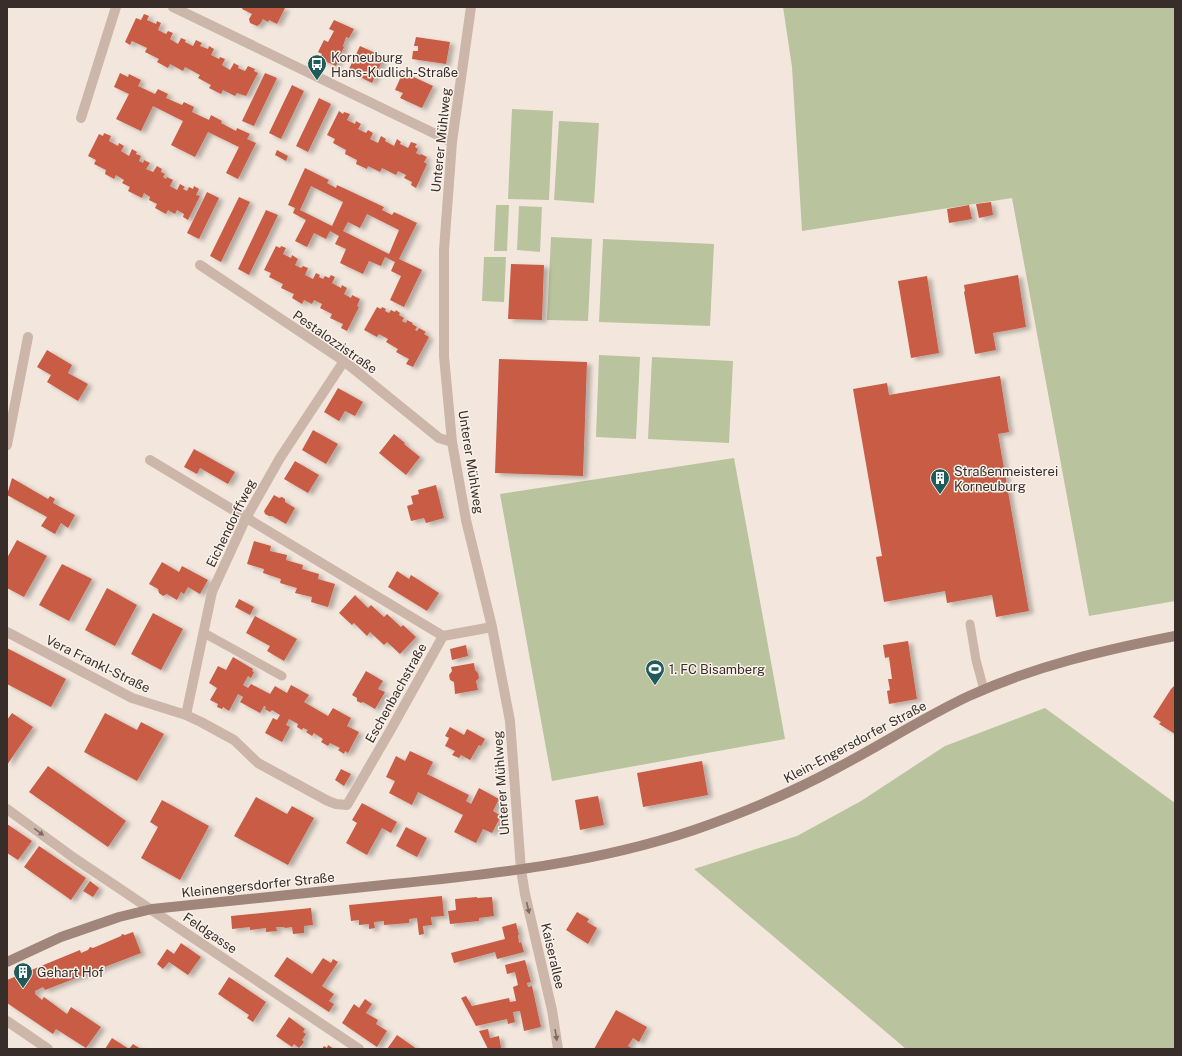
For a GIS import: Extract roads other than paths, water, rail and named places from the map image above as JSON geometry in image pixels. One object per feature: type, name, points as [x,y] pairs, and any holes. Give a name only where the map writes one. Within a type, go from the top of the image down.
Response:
[{"type":"main road","name":"Klein-Engersdorfer Straße","points":[[521,870],[571,861],[655,842],[741,813],[829,773],[928,717],[984,690],[1040,668],[1073,658],[1127,645],[1175,636]]},
{"type":"main road","name":"Kleinengersdorfer Straße","points":[[7,962],[61,937],[152,909],[521,870]]},
{"type":"street","points":[[81,118],[116,7]]},
{"type":"street","name":"Unterer Mühlweg","points":[[470,7],[452,142],[444,250],[444,356],[452,442],[466,520],[492,627],[510,720],[521,870]]},
{"type":"street","points":[[175,8],[452,142]]},
{"type":"street","name":"Pestalozzistraße","points":[[200,266],[344,361],[439,438],[452,442]]},
{"type":"street","points":[[7,445],[28,337]]},
{"type":"street","name":"Eichendorffweg","points":[[186,715],[212,592],[246,518],[280,458],[344,361]]},
{"type":"street","points":[[150,460],[443,636]]},
{"type":"street","name":"Eschenbachstraße","points":[[347,805],[443,636],[492,627]]},
{"type":"street","name":"Vera Frankl-Straße","points":[[7,632],[132,698],[186,715],[201,722],[234,740],[258,763],[328,801],[336,804],[347,805]]},
{"type":"street","name":"Feldgasse","points":[[7,809],[74,858],[359,1049]]},
{"type":"street","name":"Kaiserallee","points":[[521,870],[525,894],[552,1010],[558,1049]]},
{"type":"street","points":[[7,1021],[48,1049]]},
{"type":"lane","points":[[970,624],[976,660],[984,690]]},
{"type":"lane","points":[[204,633],[282,676]]},
{"type":"place","name":"Korneuburg Hans-Kudlich-Straße","points":[[317,81]]},
{"type":"place","name":"Straßenmeisterei Korneuburg","points":[[940,495]]},
{"type":"place","name":"1. FC Bisamberg","points":[[655,686]]},
{"type":"place","name":"Gehart Hof","points":[[23,989]]}]
